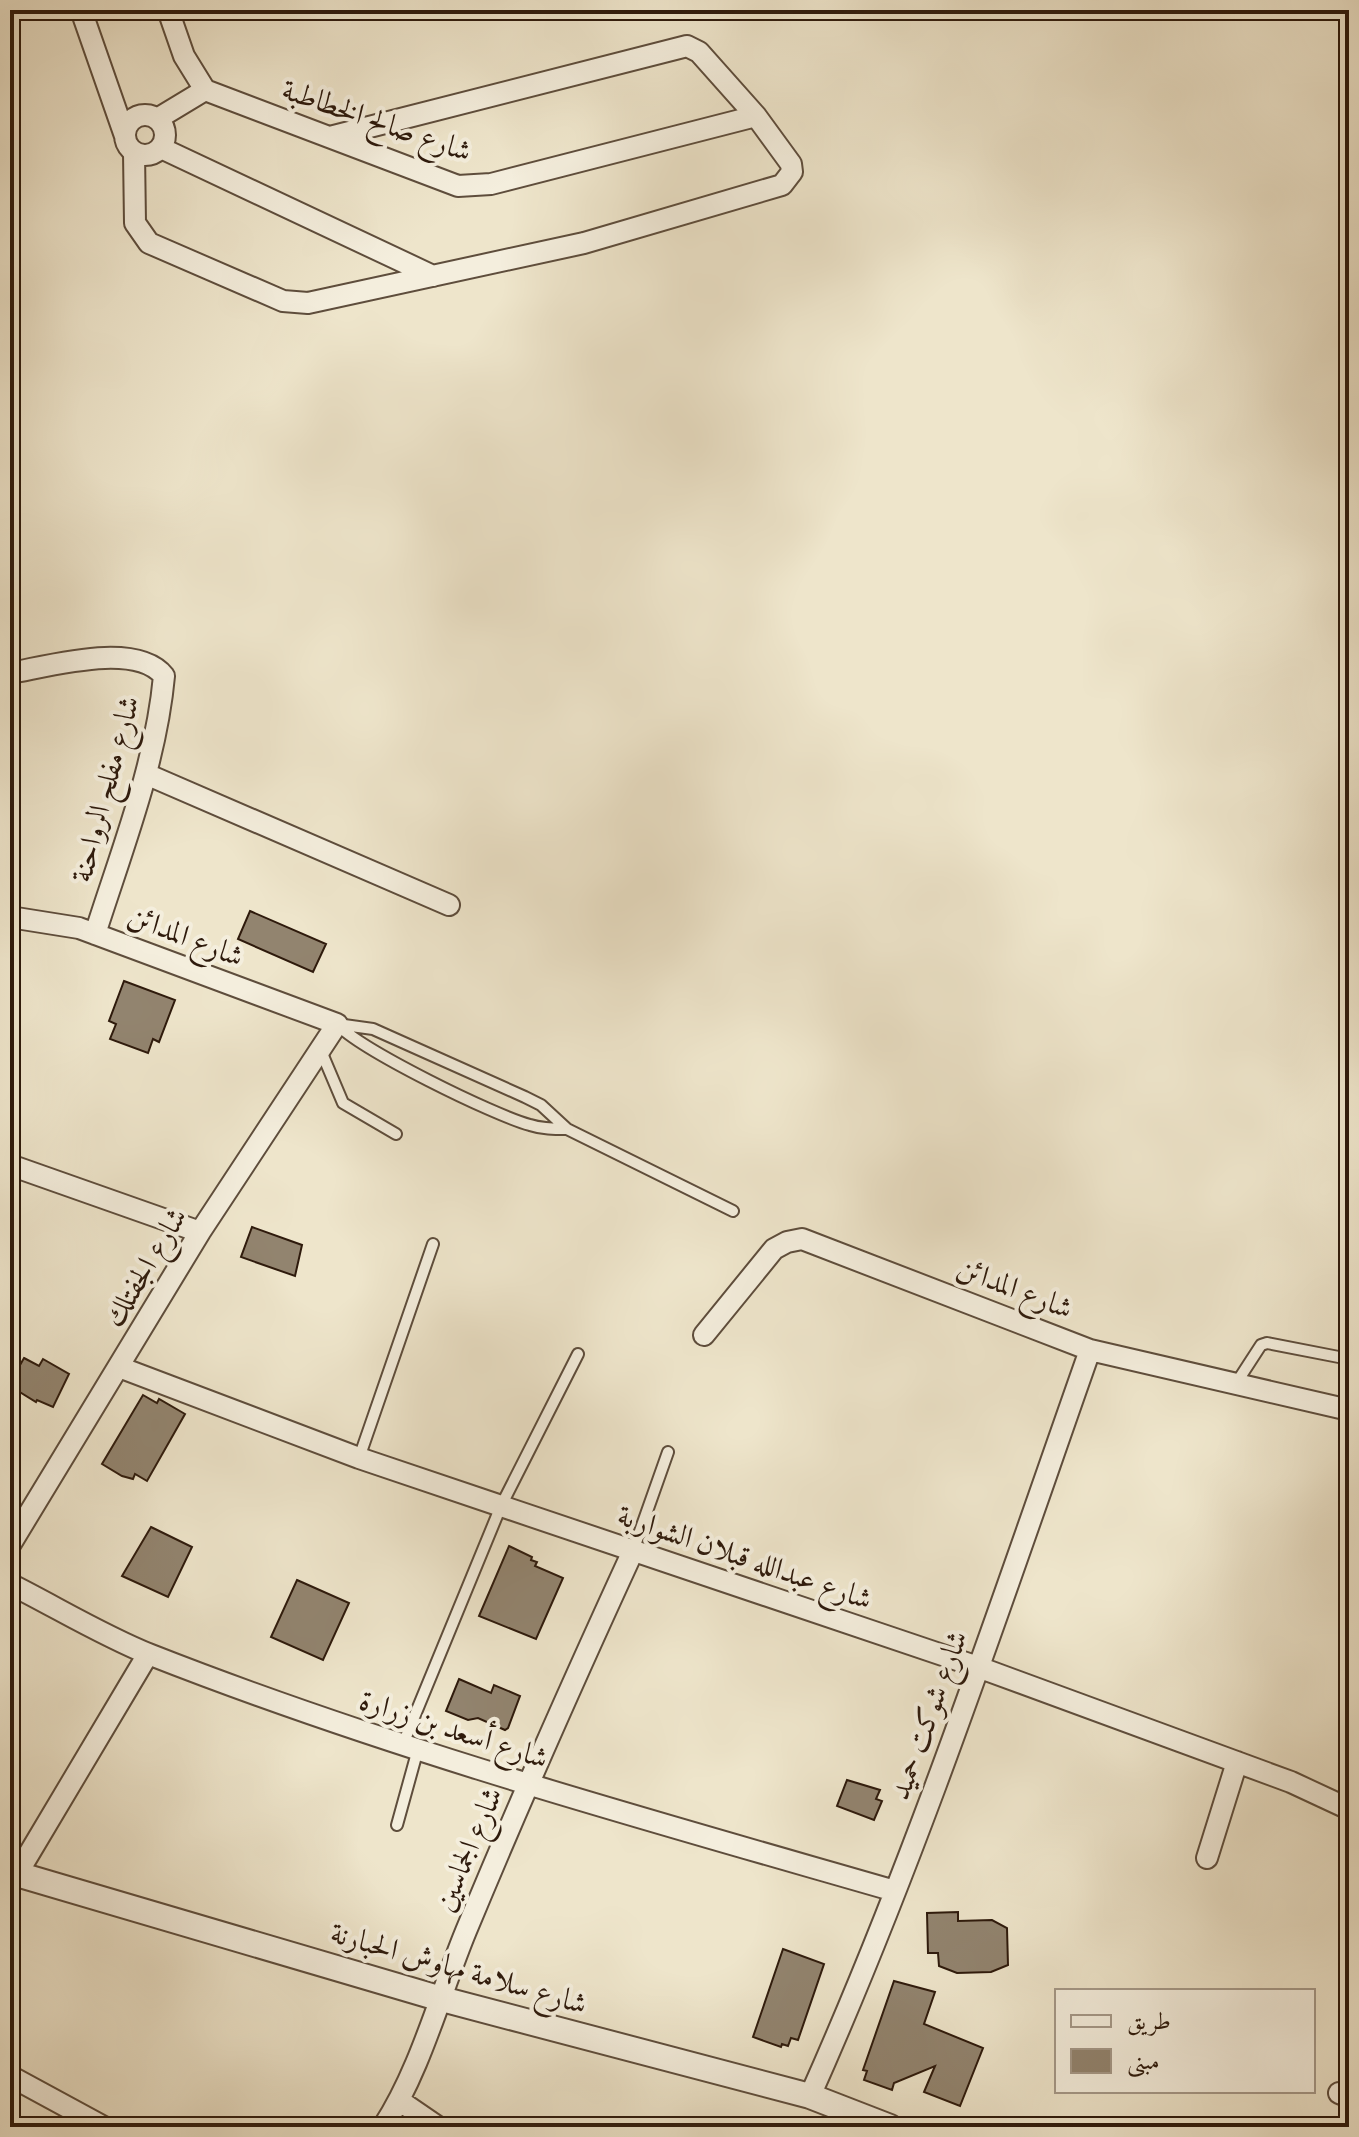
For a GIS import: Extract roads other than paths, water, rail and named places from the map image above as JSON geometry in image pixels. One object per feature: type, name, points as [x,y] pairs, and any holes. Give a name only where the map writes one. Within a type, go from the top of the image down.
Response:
[{"type":"street","points":[[81,10],[130,144],[148,155],[161,148],[165,138],[157,119],[146,115],[135,118],[130,144],[135,223],[149,243],[295,304],[584,243],[782,185],[790,176],[791,164],[756,116],[699,52],[682,46],[330,137]]},
{"type":"street","points":[[157,119],[205,90],[184,56],[168,10]]},
{"type":"street","name":"شارع صالح الخطاطبة","points":[[205,90],[439,180],[473,187],[756,116]]},
{"type":"street","points":[[161,148],[433,276]]},
{"type":"street","name":"شارع مفلح الرواحنة","points":[[10,673],[81,660],[138,659],[154,664],[164,676],[161,710],[146,774],[95,934]]},
{"type":"street","points":[[146,774],[449,905]]},
{"type":"street","name":"شارع المدائن","points":[[10,917],[58,923],[95,934],[337,1024]]},
{"type":"street","name":"شارع الجفتلك","points":[[10,1545],[200,1232],[337,1024]]},
{"type":"street","points":[[10,1165],[200,1232]]},
{"type":"street","name":"شارع المدائن","points":[[704,1335],[774,1249],[802,1239],[1090,1350],[1349,1410]]},
{"type":"street","name":"شارع شوكت حميد","points":[[810,2096],[857,1990],[895,1891],[1090,1350]]},
{"type":"street","name":"شارع عبدالله قبلان الشواربة","points":[[119,1367],[359,1458],[978,1667],[1237,1762],[1349,1809]]},
{"type":"street","name":"شارع الجماسين","points":[[383,2127],[400,2101],[438,1998],[527,1784],[633,1551]]},
{"type":"street","name":"شارع أسعد بن زرارة","points":[[10,1584],[148,1654],[320,1718],[527,1784],[895,1891]]},
{"type":"street","points":[[14,1873],[148,1654]]},
{"type":"street","points":[[1207,1858],[1237,1762]]},
{"type":"street","name":"شارع سلامة مهاوش الحبارنة","points":[[14,1873],[438,1998],[810,2096],[890,2127]]},
{"type":"street","points":[[10,2076],[104,2127]]},
{"type":"street","points":[[400,2101],[438,2127]]},
{"type":"lane","points":[[337,1024],[363,1045],[514,1120],[549,1129],[567,1129]]},
{"type":"lane","points":[[337,1024],[373,1029],[525,1097],[541,1105],[567,1129],[733,1211]]},
{"type":"lane","points":[[320,1049],[343,1103],[396,1134]]},
{"type":"lane","points":[[359,1458],[433,1244]]},
{"type":"lane","points":[[1237,1382],[1261,1345],[1267,1343],[1349,1359]]},
{"type":"lane","points":[[397,1825],[411,1746],[501,1506],[578,1354]]},
{"type":"lane","points":[[633,1551],[668,1452]]}]
